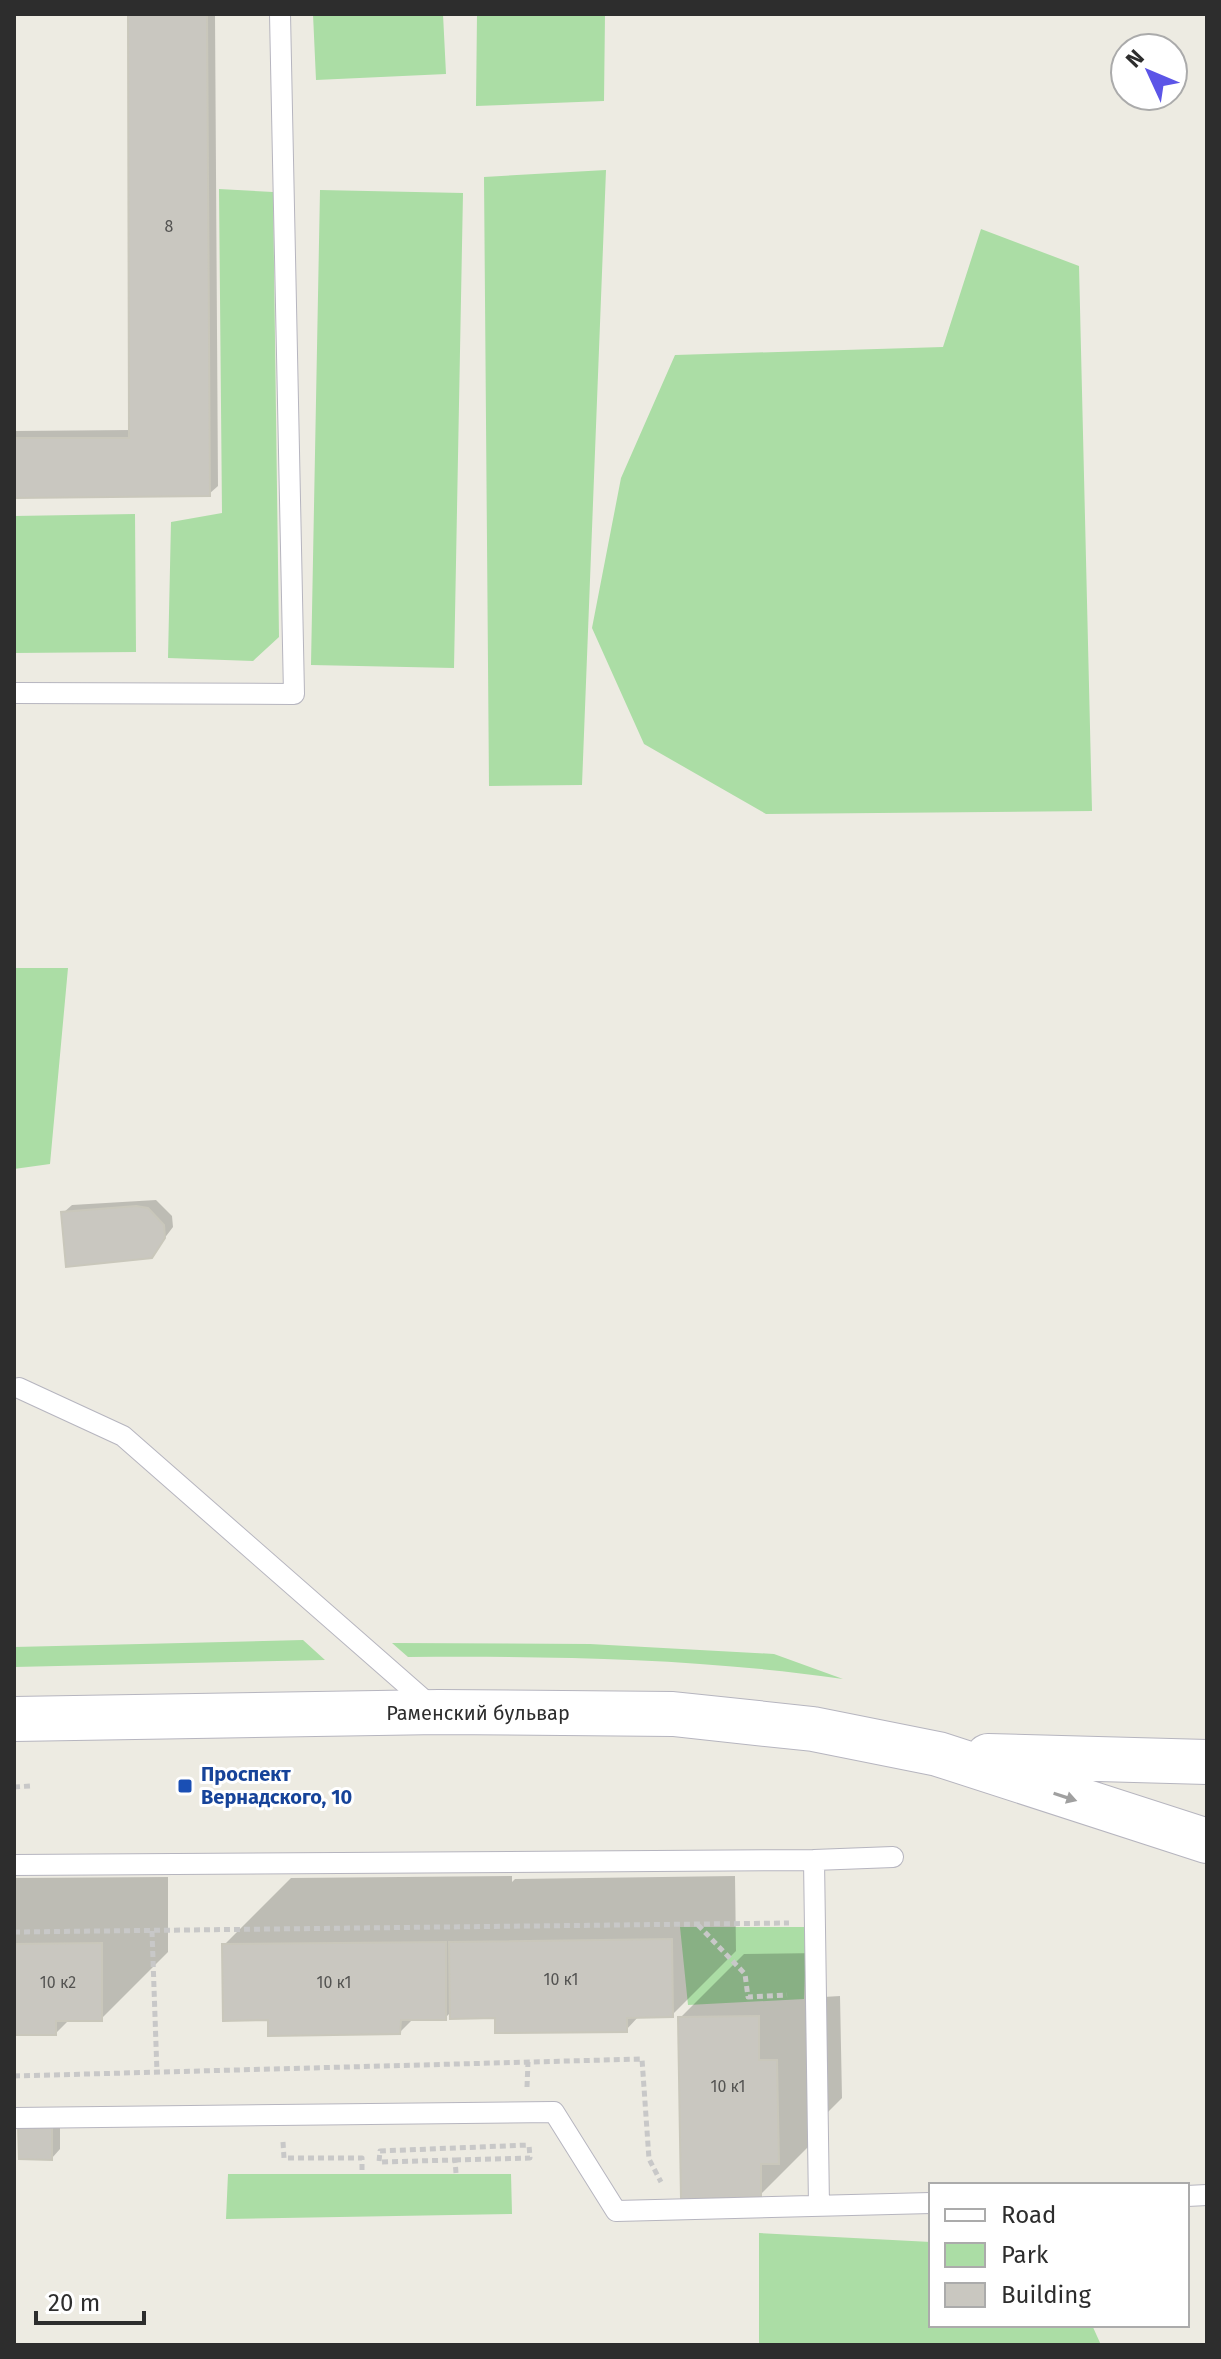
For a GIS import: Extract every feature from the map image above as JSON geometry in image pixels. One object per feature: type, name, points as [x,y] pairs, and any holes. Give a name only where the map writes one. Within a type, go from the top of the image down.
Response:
[{"type":"street","name":"Раменский бульвар","points":[[14,1719],[439,1712],[673,1714],[813,1729],[938,1754],[1207,1841]]},
{"type":"street","name":"Раменский бульвар","points":[[938,1754],[1207,1762]]},
{"type":"lane","points":[[14,693],[294,694],[280,14]]},
{"type":"lane","points":[[19,1388],[123,1436],[381,1666],[439,1712]]},
{"type":"lane","points":[[14,1865],[893,1857]]},
{"type":"lane","points":[[814,1860],[819,2206]]},
{"type":"lane","points":[[14,2118],[554,2112],[616,2211],[929,2203]]},
{"type":"path","points":[[14,1787],[30,1786]]},
{"type":"path","points":[[14,1932],[814,1923]]},
{"type":"path","points":[[698,1924],[745,1974],[748,1997],[816,1994]]},
{"type":"path","points":[[152,1931],[157,2073]]},
{"type":"path","points":[[529,2145],[380,2151],[379,2162],[530,2158]]},
{"type":"path","points":[[284,2158],[362,2158],[362,2174]]},
{"type":"path","points":[[455,2160],[456,2173]]},
{"type":"green space","points":[[313,14],[443,14],[446,74],[316,80]]},
{"type":"green space","points":[[477,14],[605,14],[604,101],[476,106]]},
{"type":"green space","points":[[606,170],[582,785],[489,786],[484,177]]},
{"type":"green space","points":[[219,189],[273,192],[279,637],[253,661],[168,658],[171,522],[222,513]]},
{"type":"green space","points":[[320,190],[463,193],[454,668],[311,665]]},
{"type":"green space","points":[[981,229],[1079,266],[1092,811],[766,814],[644,744],[592,628],[621,478],[675,355],[943,347]]},
{"type":"green space","points":[[135,514],[136,652],[14,653],[14,516]]},
{"type":"green space","points":[[14,968],[68,968],[50,1164],[14,1169]]},
{"type":"green space","points":[[303,1640],[325,1660],[14,1667],[14,1647]]},
{"type":"green space","points":[[392,1643],[590,1644],[774,1654],[843,1679],[734,1667],[626,1660],[408,1657]]},
{"type":"green space","points":[[680,1927],[807,1927],[804,1999],[688,2005]]},
{"type":"green space","points":[[228,2174],[511,2174],[512,2214],[226,2219]]},
{"type":"green space","points":[[759,2233],[929,2242],[929,2327],[1093,2327],[1101,2345],[759,2345]]},
{"type":"building","points":[[128,14],[207,14],[210,496],[14,498],[14,438],[129,438]]},
{"type":"building","points":[[136,1206],[148,1208],[164,1225],[165,1238],[152,1258],[66,1267],[61,1212]]},
{"type":"building","points":[[672,1939],[673,2017],[627,2018],[627,2032],[495,2033],[495,2018],[450,2019],[449,1942]]},
{"type":"building","points":[[446,1942],[446,2020],[401,2020],[400,2034],[268,2036],[268,2020],[223,2021],[222,1944]]},
{"type":"building","points":[[102,1943],[102,2021],[56,2021],[56,2035],[14,2035],[14,1944]]},
{"type":"building","points":[[759,2016],[759,2060],[777,2060],[779,2164],[761,2164],[761,2197],[681,2199],[678,2017]]},
{"type":"building","points":[[18,2125],[52,2125],[52,2160],[19,2159]]},
{"type":"place","name":"Проспект Вернадского, 10","points":[[185,1786]]}]
